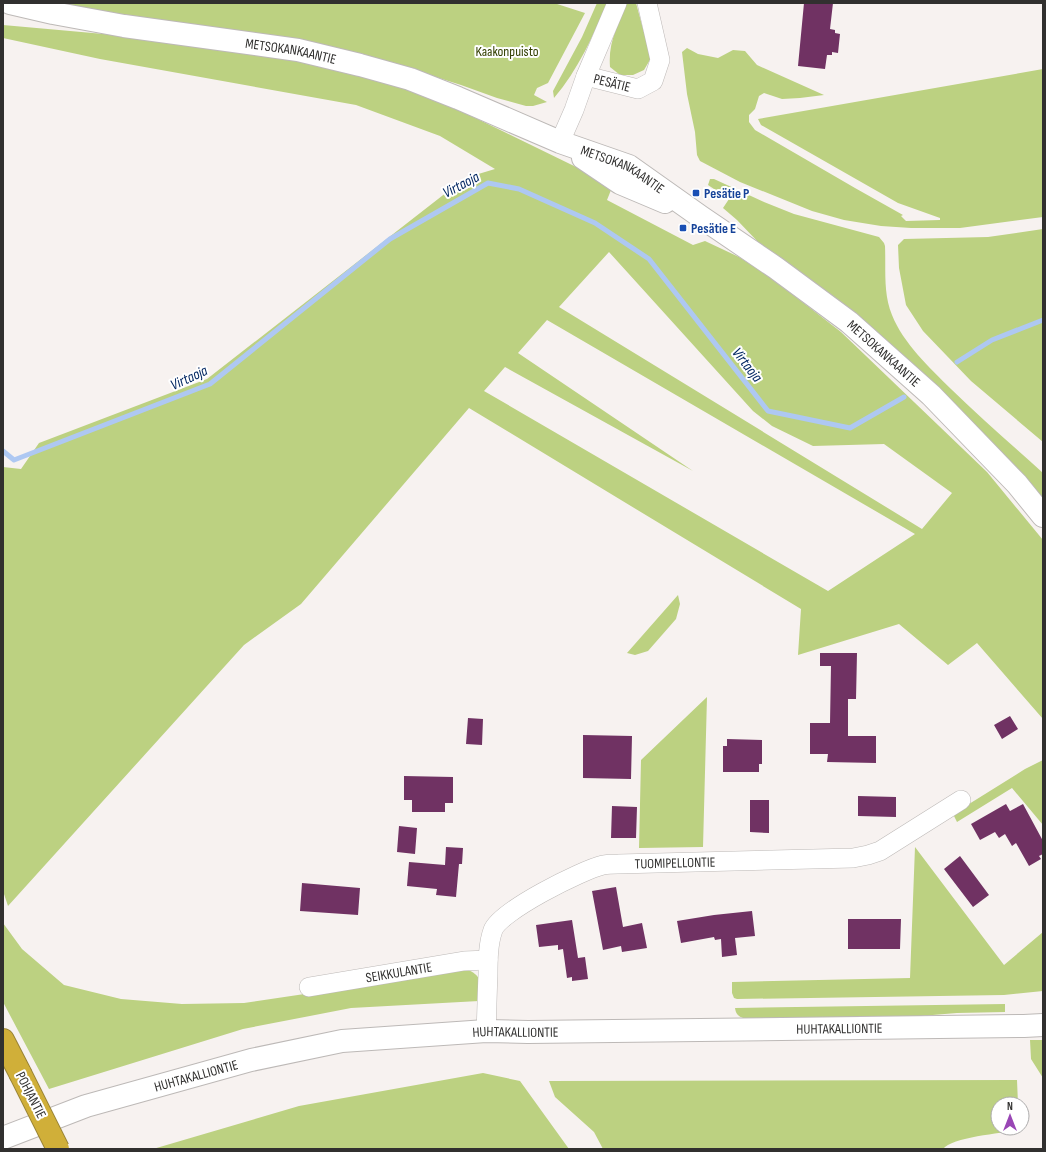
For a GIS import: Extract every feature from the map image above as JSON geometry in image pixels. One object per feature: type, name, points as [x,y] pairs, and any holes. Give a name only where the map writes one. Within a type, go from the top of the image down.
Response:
[{"type":"highway","name":"POHJANTIE","points":[[3,1040],[58,1149]]},
{"type":"street","name":"METSOKANKAANTIE","points":[[10,3],[53,13],[124,26],[298,50],[360,65],[410,80],[452,95],[560,142],[620,183],[701,217],[776,268],[849,322],[931,395],[1017,484],[1043,516]]},
{"type":"street","name":"PESÄTIE","points":[[560,142],[574,110],[586,76],[618,3]]},
{"type":"street","name":"PESÄTIE","points":[[586,76],[638,89],[653,81],[660,60],[647,3]]},
{"type":"street","name":"TUOMIPELLONTIE","points":[[486,1031],[488,960],[494,928],[507,914],[559,884],[603,865],[722,860],[852,858],[868,855],[880,851],[962,800]]},
{"type":"street","name":"SEIKKULANTIE","points":[[309,987],[464,961],[488,960]]},
{"type":"street","name":"HUHTAKALLIONTIE","points":[[3,1138],[86,1106],[251,1060],[342,1041],[486,1031],[559,1032],[1043,1025]]},
{"type":"green space","name":"Kaakonpuisto","points":[[49,3],[554,3],[585,13],[548,83],[537,88],[534,95],[547,102],[533,106],[526,106],[363,54],[301,40],[125,17]]},
{"type":"green space","points":[[597,3],[607,3],[578,64],[554,98],[553,91],[582,37]]},
{"type":"green space","points":[[627,3],[636,3],[651,58],[644,70],[633,75],[620,75],[610,67],[610,58],[614,34]]},
{"type":"green space","points":[[3,25],[126,36],[297,60],[357,74],[408,90],[457,109],[613,185],[607,200],[693,245],[705,241],[739,257],[769,276],[841,332],[987,472],[1043,540],[1043,719],[977,643],[948,665],[899,624],[798,655],[801,609],[469,408],[301,604],[244,645],[8,906],[3,891],[3,467],[21,469],[39,443],[207,379],[465,178],[495,169],[440,136],[356,105],[100,59],[3,38]],"holes":[[[609,252],[753,411],[772,426],[813,446],[884,444],[952,493],[922,529],[559,307]],[[547,320],[915,534],[828,591],[484,391],[505,367],[693,471],[518,353]]]},
{"type":"green space","points":[[687,48],[698,54],[718,58],[733,50],[745,51],[757,65],[824,95],[782,99],[764,93],[759,96],[755,109],[749,115],[749,122],[755,130],[903,215],[901,216],[906,221],[940,220],[940,218],[898,203],[761,125],[758,119],[1043,69],[1043,217],[960,228],[911,228],[881,226],[844,220],[812,211],[740,182],[700,161],[697,155],[695,132],[687,94],[682,52]]},
{"type":"green space","points":[[710,179],[714,179],[794,214],[879,237],[885,246],[886,290],[889,307],[903,335],[934,373],[1043,473],[1043,505],[760,244],[723,208],[729,199],[708,185]]},
{"type":"green space","points":[[1043,229],[1043,442],[971,381],[923,331],[906,305],[899,268],[898,245],[904,239],[988,237]]},
{"type":"green space","points":[[678,595],[680,604],[676,619],[648,651],[635,655],[627,653]]},
{"type":"green space","points":[[707,697],[703,847],[639,848],[641,760]]},
{"type":"green space","points":[[1043,760],[1043,825],[1012,788],[957,822],[953,814],[1025,769]]},
{"type":"green space","points":[[915,847],[1004,965],[1043,932],[1043,991],[1004,995],[734,998],[732,993],[732,982],[910,978]]},
{"type":"green space","points":[[3,923],[22,949],[64,985],[121,999],[182,1004],[244,1003],[345,988],[460,967],[473,972],[479,979],[479,1001],[351,1008],[243,1029],[49,1089],[3,1002]]},
{"type":"green space","points":[[1005,1004],[1005,1012],[957,1013],[908,1017],[748,1019],[739,1016],[736,1013],[735,1008]]},
{"type":"green space","points":[[1030,1040],[1043,1040],[1043,1078],[1031,1059]]},
{"type":"green space","points":[[483,1073],[520,1081],[569,1149],[153,1149],[299,1106]]},
{"type":"green space","points":[[1017,1080],[1018,1096],[990,1096],[990,1134],[956,1141],[943,1149],[603,1149],[594,1132],[555,1097],[549,1081]]},
{"type":"building","points":[[804,3],[833,3],[830,29],[835,30],[835,33],[840,34],[838,53],[832,52],[832,55],[827,55],[825,69],[798,66]]},
{"type":"building","points":[[820,653],[857,653],[856,699],[848,699],[848,736],[876,736],[876,763],[827,762],[828,754],[810,754],[810,723],[830,723],[831,666],[820,666]]},
{"type":"building","points":[[1010,716],[1018,729],[1002,739],[994,725]]},
{"type":"building","points":[[468,718],[483,719],[482,745],[466,744]]},
{"type":"building","points":[[583,735],[632,736],[631,779],[583,778]]},
{"type":"building","points":[[727,739],[762,740],[762,764],[759,764],[759,772],[723,772],[723,746],[727,746]]},
{"type":"building","points":[[404,776],[453,777],[453,803],[445,803],[445,812],[412,812],[412,800],[404,800]]},
{"type":"building","points":[[858,796],[896,797],[896,817],[858,816]]},
{"type":"building","points":[[750,800],[769,800],[769,833],[750,832]]},
{"type":"building","points":[[1006,804],[1010,811],[1023,804],[1043,841],[1043,854],[1039,856],[1041,859],[1029,866],[1016,843],[1012,846],[1005,834],[999,838],[995,832],[980,840],[971,824]]},
{"type":"building","points":[[612,806],[637,807],[636,838],[611,838]]},
{"type":"building","points":[[399,826],[417,828],[415,854],[397,852]]},
{"type":"building","points":[[446,847],[463,848],[462,864],[459,864],[456,897],[436,895],[437,889],[407,886],[409,862],[445,865]]},
{"type":"building","points":[[960,856],[989,895],[973,907],[944,869]]},
{"type":"building","points":[[302,883],[360,888],[358,915],[300,911]]},
{"type":"building","points":[[616,887],[623,927],[642,923],[647,948],[622,952],[621,946],[603,950],[592,891]]},
{"type":"building","points":[[752,911],[755,936],[735,938],[737,955],[722,957],[721,939],[715,940],[714,937],[681,943],[677,921]]},
{"type":"building","points":[[848,919],[901,919],[900,949],[848,949]]},
{"type":"building","points":[[572,920],[578,958],[585,957],[588,979],[572,981],[572,977],[567,978],[563,949],[558,950],[558,945],[539,947],[536,925]]},
{"type":"waterway","name":"Virtaoja","points":[[3,451],[14,460],[210,384],[390,239],[488,183],[519,189],[595,223],[649,259],[768,411],[850,428],[904,397]]},
{"type":"waterway","name":"Virtaoja","points":[[957,362],[992,340],[1043,320]]},
{"type":"place","name":"Pesätie P","points":[[696,193]]},
{"type":"place","name":"Pesätie E","points":[[683,228]]}]
